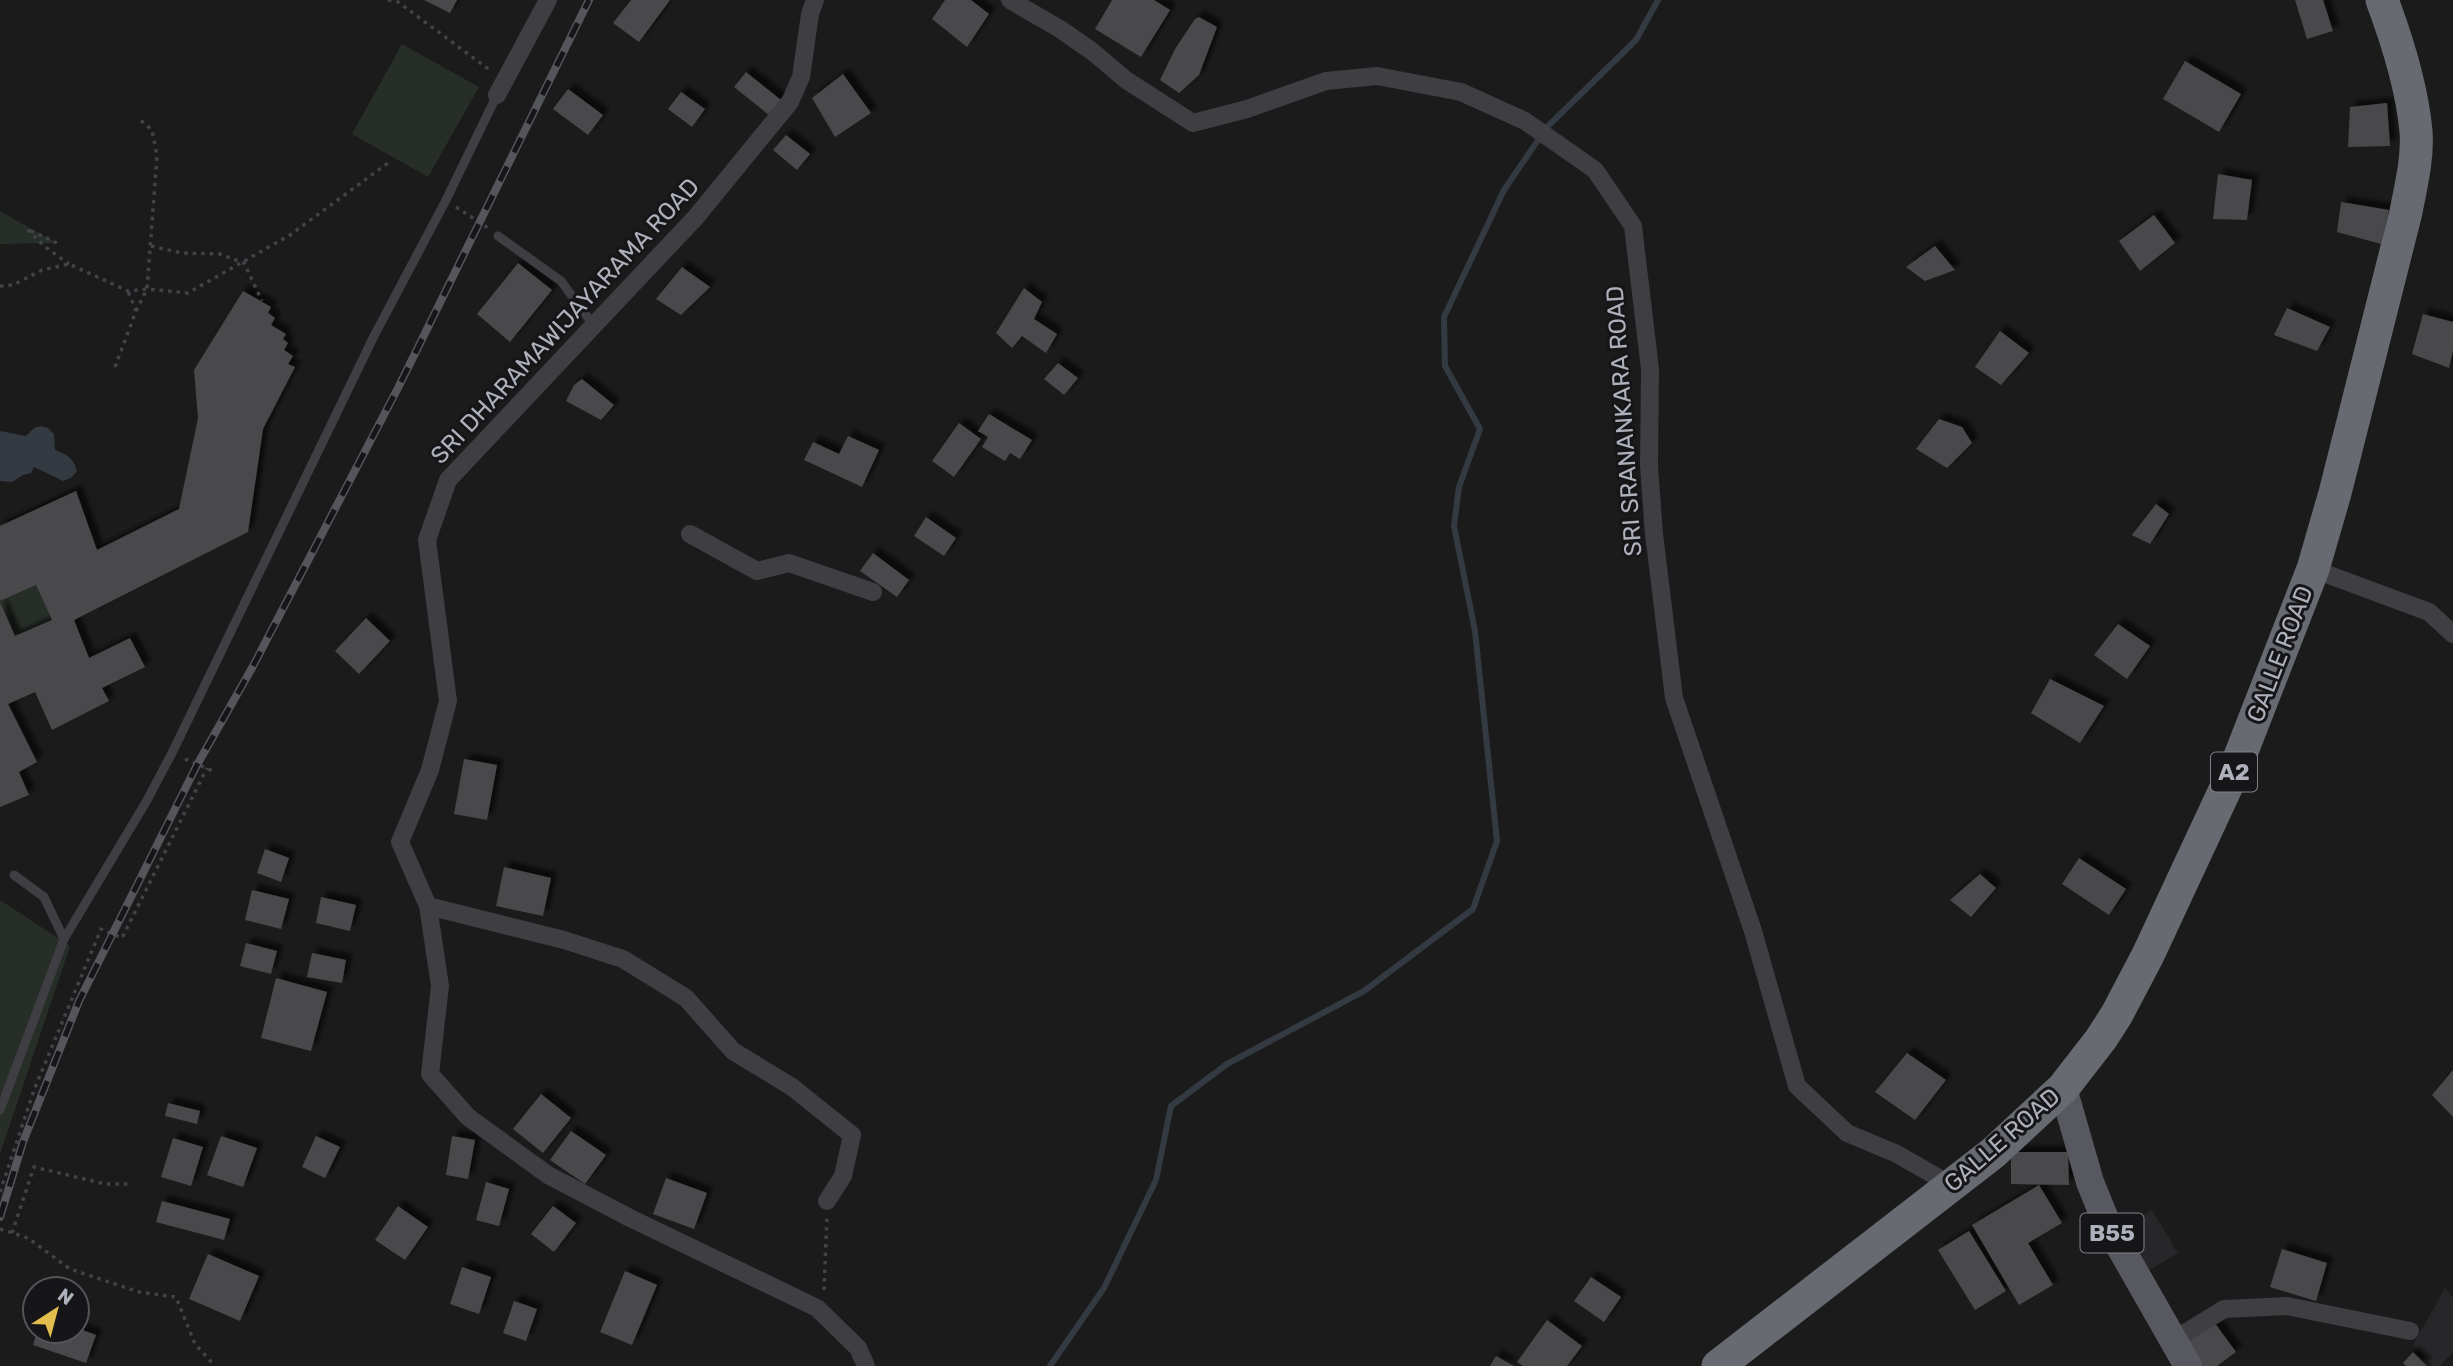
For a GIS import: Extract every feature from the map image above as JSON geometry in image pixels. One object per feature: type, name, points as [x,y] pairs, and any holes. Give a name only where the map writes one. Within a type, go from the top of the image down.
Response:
[{"type":"highway","name":"GALLE ROAD","points":[[1718,1366],[1993,1153],[2063,1088],[2101,1039],[2148,955],[2237,764],[2313,569],[2406,212],[2415,167],[2416,131],[2400,46],[2382,0]]},
{"type":"main road","name":"B55","points":[[2063,1088],[2090,1182],[2107,1224],[2188,1366]]},
{"type":"street","points":[[501,88],[548,0]]},
{"type":"street","name":"SRI DHARAMAWIJAYARAMA ROAD","points":[[815,0],[810,14],[801,77],[790,102],[696,217],[448,480],[427,540],[448,701],[429,771],[400,842],[428,906],[440,986],[430,1074],[468,1117],[548,1175],[817,1308],[858,1349],[866,1366]]},
{"type":"street","name":"SRI SRANANKARA ROAD","points":[[1010,0],[1060,29],[1126,80],[1193,123],[1247,109],[1326,81],[1377,76],[1461,92],[1525,121],[1595,170],[1633,226],[1650,369],[1650,466],[1654,534],[1674,698],[1753,932],[1797,1086],[1847,1133],[1897,1154],[1951,1185]]},
{"type":"street","points":[[690,534],[757,570],[789,564],[873,592]]},
{"type":"street","points":[[2313,569],[2429,612],[2453,634]]},
{"type":"street","points":[[428,906],[564,940],[623,959],[686,998],[733,1051],[792,1087],[852,1135],[843,1176],[827,1201]]},
{"type":"street","points":[[2174,1340],[2224,1309],[2287,1306],[2410,1331]]},
{"type":"lane","points":[[0,1110],[64,939],[159,778],[374,336],[501,88]]},
{"type":"lane","points":[[498,236],[561,281],[594,326]]},
{"type":"lane","points":[[14,875],[44,897],[64,939]]},
{"type":"path","points":[[388,0],[398,2],[501,88]]},
{"type":"path","points":[[115,367],[147,289],[158,156],[152,130],[139,119]]},
{"type":"path","points":[[57,243],[27,229],[44,246],[69,264],[128,291],[147,289],[188,293],[290,235],[388,163]]},
{"type":"path","points":[[446,200],[498,236]]},
{"type":"path","points":[[151,246],[180,253],[220,254],[244,262],[262,301]]},
{"type":"path","points":[[0,286],[13,285],[42,270],[69,264]]},
{"type":"path","points":[[128,291],[136,311]]},
{"type":"path","points":[[197,765],[215,772]]},
{"type":"path","points":[[0,1192],[34,1090],[101,929],[122,938],[207,768]]},
{"type":"path","points":[[12,1233],[34,1167],[105,1184],[130,1184]]},
{"type":"path","points":[[817,1308],[824,1290],[827,1201]]},
{"type":"path","points":[[0,1229],[28,1238],[70,1269],[139,1292],[176,1297],[195,1344],[215,1366]]},
{"type":"shaded area","points":[[402,44],[479,87],[428,177],[352,134]]},
{"type":"shaded area","points":[[1,212],[57,243],[0,244]]},
{"type":"shaded area","points":[[41,426],[54,434],[55,450],[69,457],[77,471],[71,478],[63,481],[34,467],[31,473],[12,482],[0,481],[0,431],[26,436],[34,428]]},
{"type":"shaded area","points":[[36,585],[52,620],[15,636],[0,601]]},
{"type":"shaded area","points":[[0,900],[70,946],[0,1154]]},
{"type":"shaded area","points":[[2152,1210],[2178,1253],[2148,1271],[2122,1228]]},
{"type":"shaded area","points":[[2445,1288],[2453,1297],[2453,1352],[2440,1366],[2433,1366],[2413,1345]]},
{"type":"building","points":[[424,0],[457,0],[450,13]]},
{"type":"building","points":[[631,0],[670,0],[639,42],[613,23]]},
{"type":"building","points":[[945,0],[971,0],[989,14],[967,47],[932,19]]},
{"type":"building","points":[[1112,0],[1154,0],[1170,10],[1141,57],[1095,29]]},
{"type":"building","points":[[2295,0],[2323,0],[2333,31],[2307,39]]},
{"type":"building","points":[[1199,17],[1217,27],[1199,75],[1179,93],[1160,80],[1175,49]]},
{"type":"building","points":[[2185,61],[2241,94],[2219,132],[2163,99]]},
{"type":"building","points":[[746,72],[781,100],[769,115],[734,87]]},
{"type":"building","points":[[843,74],[871,113],[835,137],[812,98]]},
{"type":"building","points":[[568,89],[603,115],[588,135],[553,109]]},
{"type":"building","points":[[681,92],[705,109],[692,127],[668,109]]},
{"type":"building","points":[[2387,103],[2390,146],[2348,147],[2350,107]]},
{"type":"building","points":[[786,135],[810,154],[797,170],[773,150]]},
{"type":"building","points":[[2218,174],[2252,180],[2247,220],[2213,219]]},
{"type":"building","points":[[2341,202],[2389,210],[2381,244],[2337,232]]},
{"type":"building","points":[[2154,215],[2175,243],[2140,271],[2119,241]]},
{"type":"building","points":[[1935,246],[1955,270],[1925,281],[1906,267]]},
{"type":"building","points":[[518,263],[552,290],[510,342],[477,314]]},
{"type":"building","points":[[682,267],[710,287],[681,315],[656,299]]},
{"type":"building","points":[[1024,288],[1042,302],[1034,319],[1057,334],[1046,353],[1022,336],[1012,348],[996,333]]},
{"type":"building","points":[[243,291],[271,307],[268,313],[275,318],[271,325],[286,334],[283,339],[288,343],[284,350],[293,356],[288,364],[295,367],[263,429],[248,532],[74,620],[89,658],[130,638],[145,667],[102,688],[109,701],[52,730],[35,692],[8,704],[37,762],[19,772],[29,795],[0,807],[0,602],[15,636],[52,620],[36,585],[0,601],[0,526],[76,491],[97,550],[179,509],[198,418],[194,370]]},
{"type":"building","points":[[2287,308],[2330,327],[2317,351],[2274,335]]},
{"type":"building","points":[[2423,314],[2453,322],[2453,351],[2449,368],[2412,354]]},
{"type":"building","points":[[2000,331],[2029,353],[2001,385],[1975,367]]},
{"type":"building","points":[[1058,363],[1078,378],[1064,395],[1044,379]]},
{"type":"building","points":[[582,379],[614,405],[601,420],[566,401],[574,385]]},
{"type":"building","points":[[989,414],[1032,440],[1020,459],[1010,453],[1005,461],[982,447],[988,437],[978,431]]},
{"type":"building","points":[[1939,419],[1962,427],[1972,443],[1947,468],[1916,449]]},
{"type":"building","points":[[959,423],[981,439],[954,477],[932,461]]},
{"type":"building","points":[[848,436],[879,450],[862,487],[804,460],[813,442],[839,454]]},
{"type":"building","points":[[2156,504],[2169,514],[2150,544],[2132,535]]},
{"type":"building","points":[[926,517],[956,538],[944,556],[914,536]]},
{"type":"building","points":[[873,553],[909,580],[897,597],[860,571]]},
{"type":"building","points":[[366,618],[390,641],[359,674],[335,651]]},
{"type":"building","points":[[2118,624],[2150,646],[2127,679],[2094,655]]},
{"type":"building","points":[[2050,679],[2104,706],[2080,743],[2031,713]]},
{"type":"building","points":[[464,759],[497,765],[487,820],[454,814]]},
{"type":"building","points":[[265,849],[289,858],[281,882],[257,873]]},
{"type":"building","points":[[2079,858],[2126,889],[2109,915],[2062,884]]},
{"type":"building","points":[[504,867],[551,878],[543,916],[496,906]]},
{"type":"building","points":[[1980,874],[1996,888],[1971,917],[1950,900]]},
{"type":"building","points":[[252,890],[289,899],[281,929],[245,920]]},
{"type":"building","points":[[321,897],[356,905],[350,931],[316,923]]},
{"type":"building","points":[[246,943],[277,951],[271,974],[240,966]]},
{"type":"building","points":[[312,953],[346,960],[342,983],[307,977]]},
{"type":"building","points":[[276,978],[327,992],[311,1051],[261,1038]]},
{"type":"building","points":[[1907,1053],[1946,1080],[1915,1120],[1875,1092]]},
{"type":"building","points":[[2453,1070],[2453,1117],[2432,1095]]},
{"type":"building","points":[[541,1094],[571,1118],[543,1153],[513,1129]]},
{"type":"building","points":[[168,1103],[200,1111],[197,1124],[165,1116]]},
{"type":"building","points":[[571,1131],[606,1155],[585,1184],[550,1160]]},
{"type":"building","points":[[221,1136],[257,1148],[243,1187],[207,1175]]},
{"type":"building","points":[[316,1136],[340,1147],[325,1178],[302,1167]]},
{"type":"building","points":[[452,1136],[475,1140],[468,1179],[446,1175]]},
{"type":"building","points":[[173,1138],[203,1147],[191,1186],[161,1177]]},
{"type":"building","points":[[2011,1152],[2068,1152],[2069,1185],[2011,1184]]},
{"type":"building","points":[[666,1178],[707,1193],[694,1229],[653,1214]]},
{"type":"building","points":[[486,1182],[509,1189],[499,1226],[476,1220]]},
{"type":"building","points":[[2039,1185],[2062,1223],[2028,1243],[2053,1285],[2019,1305],[1972,1225]]},
{"type":"building","points":[[162,1201],[230,1219],[224,1240],[156,1222]]},
{"type":"building","points":[[398,1206],[428,1227],[405,1260],[375,1240]]},
{"type":"building","points":[[553,1206],[576,1223],[554,1252],[531,1234]]},
{"type":"building","points":[[1969,1231],[2006,1291],[1975,1310],[1938,1250]]},
{"type":"building","points":[[2282,1249],[2327,1263],[2316,1301],[2270,1287]]},
{"type":"building","points":[[208,1254],[259,1276],[240,1321],[189,1299]]},
{"type":"building","points":[[462,1267],[491,1277],[479,1314],[450,1304]]},
{"type":"building","points":[[625,1271],[657,1285],[632,1345],[600,1332]]},
{"type":"building","points":[[1591,1277],[1621,1297],[1604,1322],[1574,1301]]},
{"type":"building","points":[[514,1301],[537,1309],[526,1341],[503,1333]]},
{"type":"building","points":[[1547,1320],[1582,1346],[1567,1366],[1523,1366],[1517,1362]]},
{"type":"building","points":[[2214,1322],[2236,1352],[2217,1366],[2200,1366],[2184,1343]]},
{"type":"building","points":[[91,1333],[96,1335],[86,1363],[33,1345],[91,1345]]},
{"type":"building","points":[[2413,1352],[2427,1366],[2406,1366],[2403,1363]]},
{"type":"building","points":[[1496,1356],[1514,1366],[1490,1366]]},
{"type":"waterway","points":[[1050,1366],[1104,1288],[1156,1180],[1171,1106],[1227,1064],[1364,991],[1473,909],[1497,841],[1475,631],[1454,526],[1459,487],[1480,429],[1445,366],[1444,317],[1504,190],[1547,127],[1636,40],[1658,0]]},
{"type":"railway","points":[[0,1217],[23,1142],[79,1001],[197,765],[252,668],[399,386],[589,0]]}]
